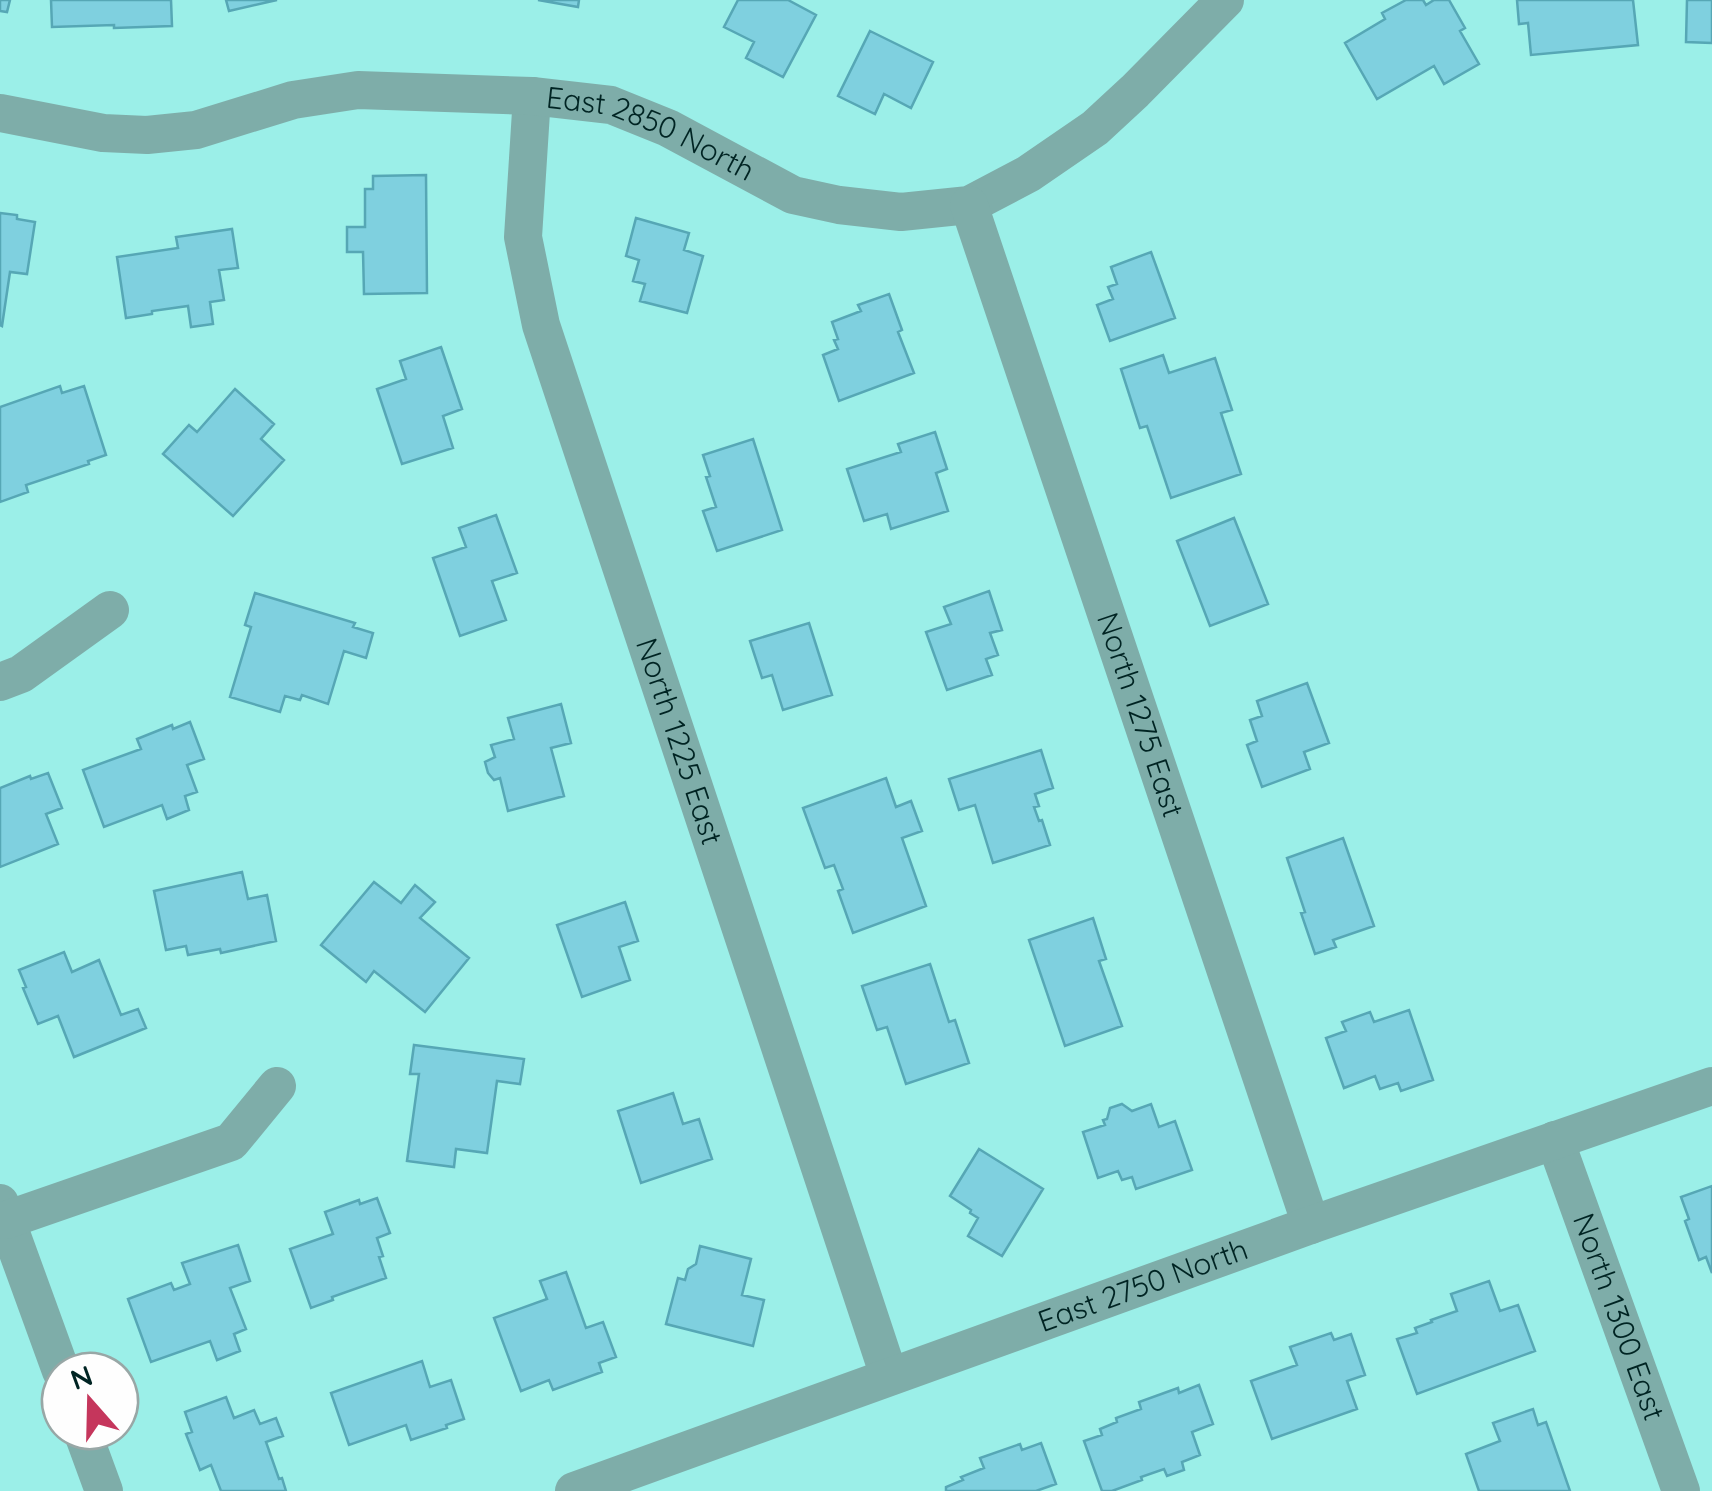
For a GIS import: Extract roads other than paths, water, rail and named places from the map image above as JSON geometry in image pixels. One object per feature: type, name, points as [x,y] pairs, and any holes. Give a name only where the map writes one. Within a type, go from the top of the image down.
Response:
[{"type":"street","name":"East 2850 North","points":[[0,113],[104,134],[147,136],[196,130],[293,100],[358,90],[532,96],[611,105],[668,128],[792,195],[902,212],[970,205],[1028,174],[1095,128],[1225,0]]},
{"type":"street","name":"North 1225 East","points":[[532,96],[523,237],[542,325],[889,1376]]},
{"type":"street","name":"North 1275 East","points":[[970,205],[1311,1225]]},
{"type":"street","points":[[0,682],[21,674],[110,610]]},
{"type":"street","points":[[53,1351],[3,1211],[231,1142],[277,1086]]},
{"type":"street","name":"East 2750 North","points":[[574,1491],[1311,1225],[1712,1086]]},
{"type":"street","name":"North 1300 East","points":[[1554,1140],[1681,1491]]},
{"type":"street","points":[[89,1451],[104,1491]]}]
